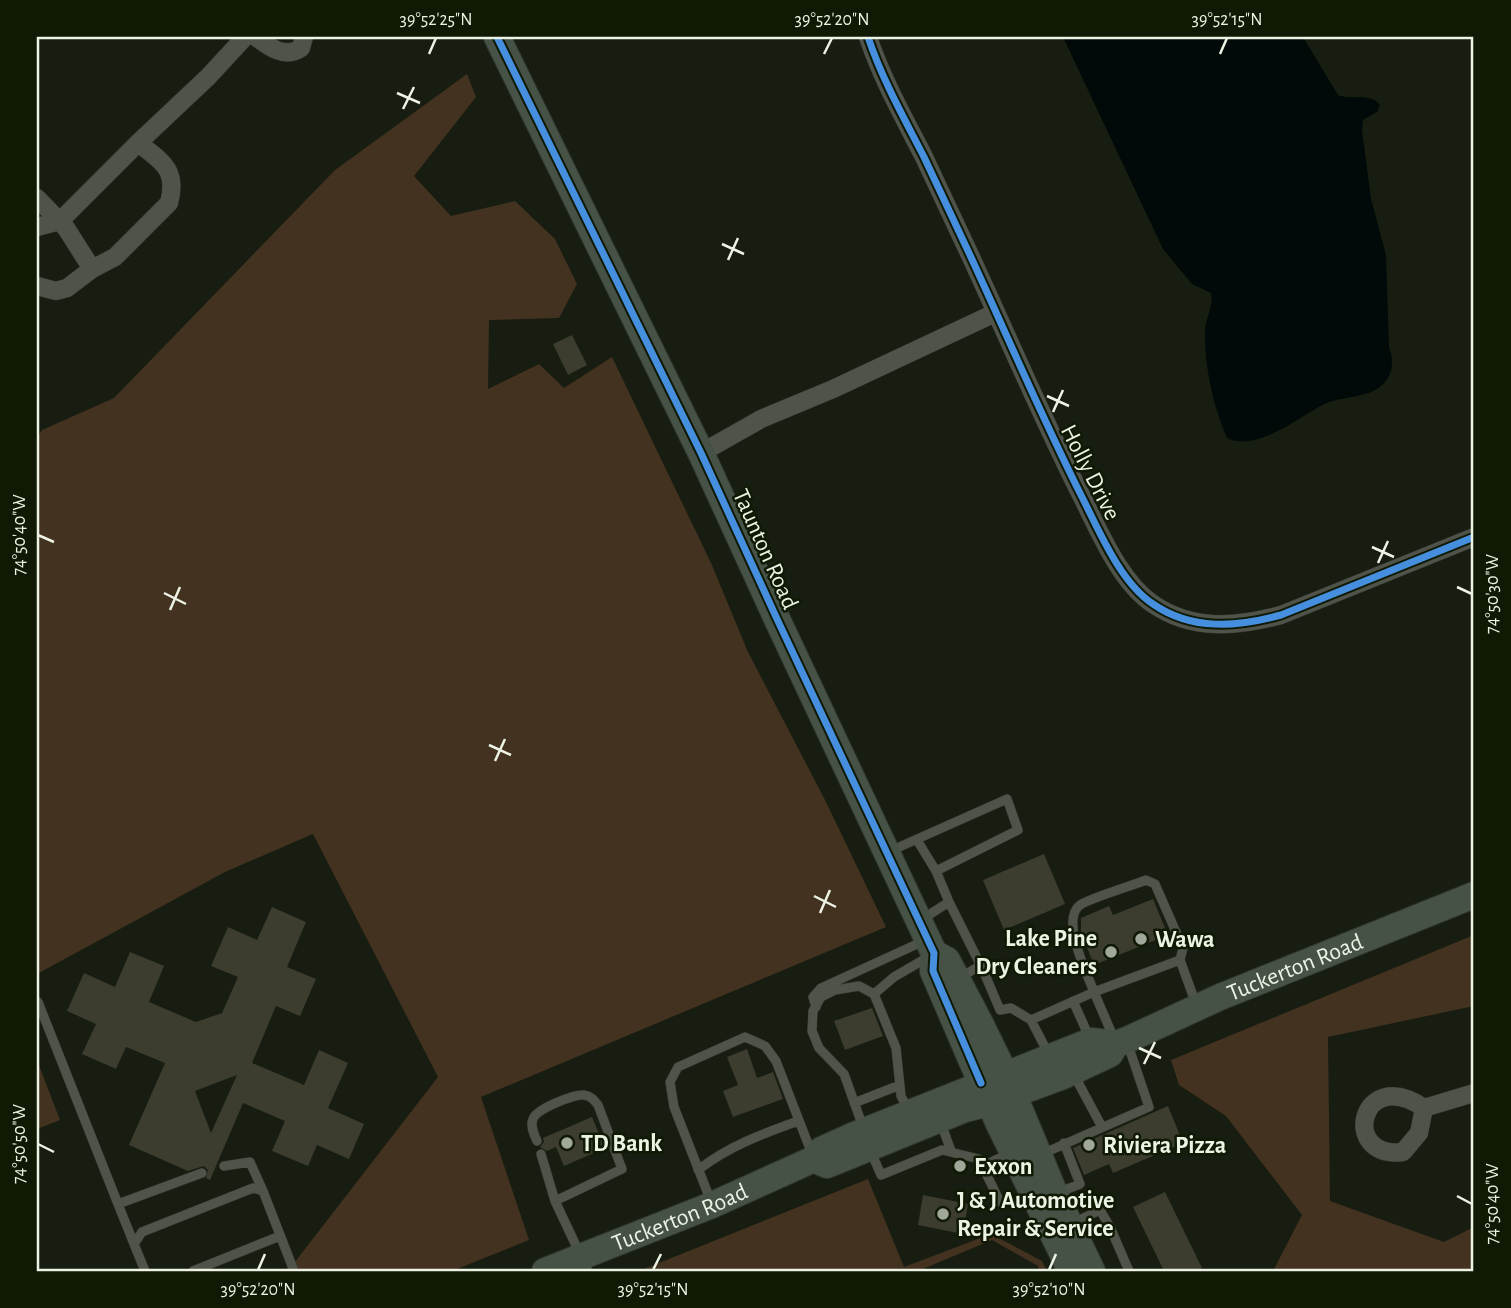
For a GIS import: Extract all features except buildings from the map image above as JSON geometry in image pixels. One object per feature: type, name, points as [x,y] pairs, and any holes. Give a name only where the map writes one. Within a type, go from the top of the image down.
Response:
[{"type":"main road","name":"Taunton Road","points":[[497,37],[701,453],[927,938],[933,971],[997,1089]]},
{"type":"main road","name":"Tuckerton Road","points":[[545,1271],[585,1264],[814,1159],[821,1150],[940,1120],[965,1109],[1050,1057],[1111,1042],[1198,1009],[1220,997],[1474,895]]},
{"type":"main road","name":"Taunton Road","points":[[927,938],[990,1017],[997,1089]]},
{"type":"main road","name":"Tuckerton Road","points":[[867,1140],[910,1113],[1073,1072],[1110,1054],[1111,1042]]},
{"type":"main road","points":[[997,1089],[1046,1196],[1071,1271]]},
{"type":"main road","points":[[1046,1196],[1070,1224],[1091,1271]]},
{"type":"street","points":[[37,227],[60,222],[138,142],[208,77],[245,37]]},
{"type":"street","points":[[256,37],[272,49],[288,52],[301,48],[304,37]]},
{"type":"street","name":"Holly Drive","points":[[868,37],[898,107],[971,257],[1044,423],[1109,548],[1129,581],[1154,605],[1171,614],[1208,625],[1263,620],[1474,537]]},
{"type":"street","points":[[37,286],[56,291],[66,288],[92,269],[115,257],[169,203],[173,190],[167,166],[138,142]]},
{"type":"street","points":[[37,198],[60,222],[83,252],[92,269]]},
{"type":"street","points":[[701,453],[761,419],[833,389],[995,313]]},
{"type":"street","points":[[1424,1108],[1474,1093]]},
{"type":"lane","points":[[887,853],[1007,799],[1018,830],[936,871]]},
{"type":"lane","points":[[917,840],[936,871],[981,965],[990,1017],[1012,1008],[1031,1020],[1050,1057]]},
{"type":"lane","points":[[983,1166],[1064,1143],[1149,1107],[1111,1042],[1072,933],[1071,918],[1079,906],[1146,880],[1155,884],[1182,948],[1180,960],[1198,1009]]},
{"type":"lane","points":[[874,994],[894,977],[927,938],[950,902]]},
{"type":"lane","points":[[816,1007],[813,997],[821,988],[927,938]]},
{"type":"lane","points":[[1031,1020],[1094,992],[1180,960]]},
{"type":"lane","points":[[958,979],[981,965]]},
{"type":"lane","points":[[910,1113],[901,1097],[896,1048],[874,994],[859,986],[835,990],[821,996],[813,1011],[812,1031],[815,1040],[819,1048],[844,1074],[881,1175],[942,1150],[951,1151],[979,1158],[1000,1202],[1046,1196],[1080,1184],[1064,1143]]},
{"type":"lane","points":[[1073,1001],[1111,1042]]},
{"type":"lane","points":[[38,1002],[145,1271]]},
{"type":"lane","points":[[712,1205],[674,1107],[670,1082],[678,1067],[745,1037],[765,1046],[776,1061],[814,1159]]},
{"type":"lane","points":[[1073,1072],[1102,1126]]},
{"type":"lane","points":[[854,1103],[900,1085]]},
{"type":"lane","points":[[537,1141],[532,1125],[533,1117],[538,1111],[579,1095],[588,1096],[599,1106],[622,1169],[555,1201]]},
{"type":"lane","points":[[940,1120],[951,1151]]},
{"type":"lane","points":[[698,1170],[721,1153],[748,1139],[798,1121]]},
{"type":"lane","points":[[541,1154],[555,1201],[585,1264]]},
{"type":"lane","points":[[224,1166],[250,1161],[294,1271]]},
{"type":"lane","points":[[118,1204],[202,1173]]},
{"type":"lane","points":[[134,1244],[142,1232],[253,1188],[263,1191]]},
{"type":"lane","points":[[1070,1224],[1100,1210],[1129,1271]]},
{"type":"lane","points":[[193,1271],[280,1236]]},
{"type":"shaded area","points":[[1063,37],[1303,37],[1338,95],[1371,99],[1380,105],[1377,112],[1363,120],[1362,130],[1371,199],[1386,255],[1389,347],[1392,361],[1391,371],[1379,388],[1327,403],[1265,437],[1252,441],[1227,438],[1214,399],[1206,357],[1205,330],[1211,293],[1192,284],[1163,249]]},
{"type":"shaded area","points":[[467,74],[476,97],[414,176],[451,216],[515,201],[555,239],[577,284],[559,318],[489,320],[488,389],[539,364],[564,388],[612,357],[711,563],[748,652],[826,802],[886,927],[481,1097],[529,1240],[452,1271],[279,1271],[291,1267],[438,1077],[313,834],[225,872],[37,974],[37,437],[42,430],[114,398],[335,170]]},
{"type":"shaded area","points":[[1474,935],[1474,1006],[1328,1037],[1330,1201],[1444,1242],[1474,1227],[1474,1271],[1273,1271],[1302,1215],[1226,1116],[1179,1085],[1171,1060]]},
{"type":"shaded area","points":[[37,1060],[60,1120],[37,1129]]},
{"type":"shaded area","points":[[868,1179],[904,1267],[991,1234],[1042,1261],[1047,1271],[1039,1271],[1038,1266],[992,1240],[918,1271],[639,1271]]},
{"type":"cycle path","points":[[497,37],[701,453],[934,953],[933,971],[981,1083]]},
{"type":"cycle path","points":[[868,37],[1068,469],[1112,556],[1142,595],[1168,613],[1183,619],[1215,624],[1248,622],[1281,615],[1474,537]]},
{"type":"place","name":"Wawa","points":[[1141,939]]},
{"type":"place","name":"Lake Pine Dry Cleaners","points":[[1111,952]]},
{"type":"place","name":"TD Bank","points":[[567,1143]]},
{"type":"place","name":"Riviera Pizza","points":[[1089,1145]]},
{"type":"place","name":"Exxon","points":[[960,1166]]},
{"type":"place","name":"J & J Automotive Repair & Service","points":[[943,1214]]}]
